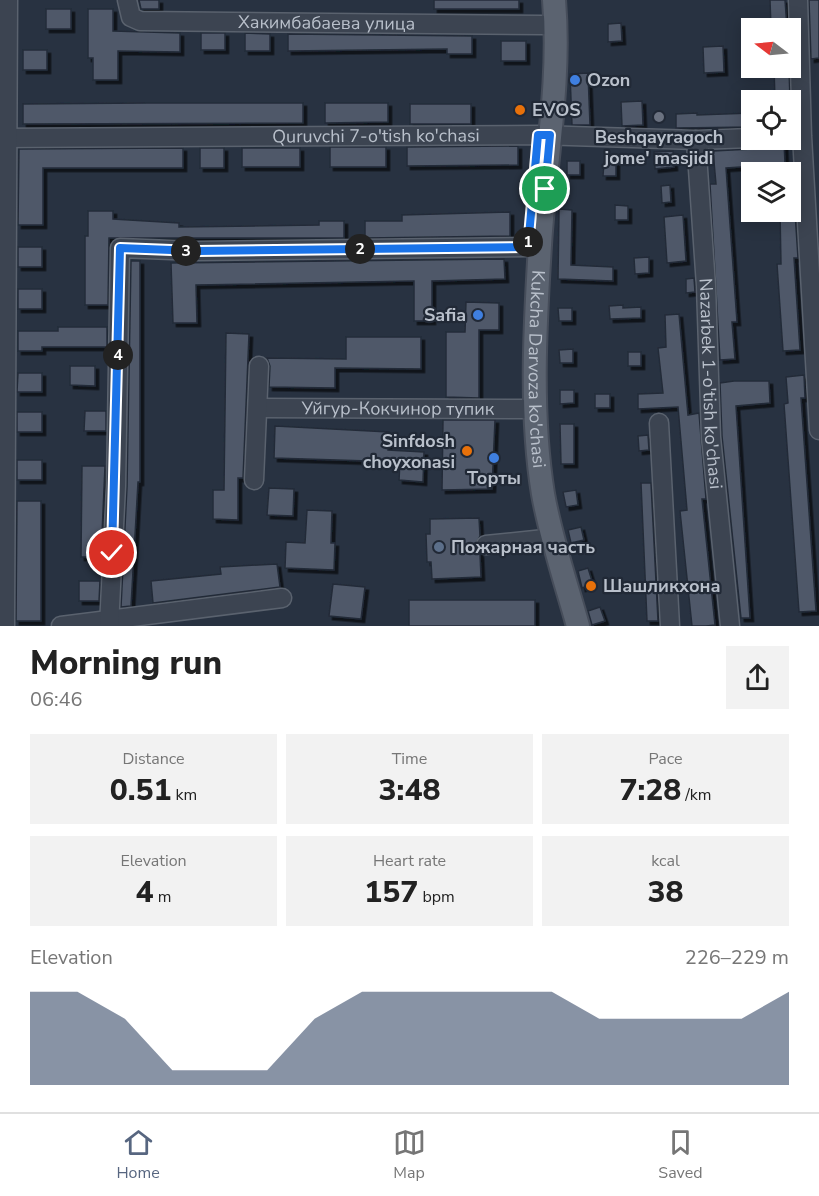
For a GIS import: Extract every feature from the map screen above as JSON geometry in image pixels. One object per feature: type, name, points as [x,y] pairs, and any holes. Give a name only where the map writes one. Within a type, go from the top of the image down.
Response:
[{"type":"main road","name":"Kukcha Darvoza ko'chasi","points":[[530,409],[544,135],[541,0]]},
{"type":"main road","name":"Kukcha Darvoza ko'chasi","points":[[554,0],[556,50],[528,247],[530,409],[548,539],[564,626]]},
{"type":"main road","name":"Kukcha Darvoza ko'chasi","points":[[548,539],[578,626]]},
{"type":"street","points":[[5,626],[4,138],[9,0]]},
{"type":"street","name":"Хакимбабаева улица","points":[[127,0],[131,17],[140,21],[543,25]]},
{"type":"street","points":[[797,90],[798,0]]},
{"type":"street","name":"Quruvchi 7-o'tish ko'chasi","points":[[4,138],[544,135],[696,140],[741,138]]},
{"type":"street","name":"Nazarbek 1-o'tish ko'chasi","points":[[696,140],[706,286],[711,437],[730,626]]},
{"type":"street","points":[[797,150],[819,430]]},
{"type":"street","points":[[109,623],[116,486],[120,248],[197,251],[528,247]]},
{"type":"street","points":[[254,480],[259,366]]},
{"type":"street","name":"Уйгур-Кокчинор тупик","points":[[258,408],[530,409]]},
{"type":"street","points":[[659,423],[670,626]]},
{"type":"street","points":[[486,545],[548,539]]},
{"type":"street","points":[[61,626],[109,623],[282,598]]},
{"type":"building","points":[[139,0],[159,0],[159,9],[141,9]]},
{"type":"building","points":[[434,0],[519,0],[519,9],[434,9]]},
{"type":"building","points":[[770,0],[785,0],[786,18],[771,18]]},
{"type":"building","points":[[809,0],[819,0],[819,58],[811,59]]},
{"type":"building","points":[[46,9],[71,9],[71,29],[46,29]]},
{"type":"building","points":[[88,9],[113,9],[113,31],[180,33],[180,52],[118,51],[118,80],[93,80],[93,58],[88,58]]},
{"type":"building","points":[[621,23],[622,41],[608,42],[608,24]]},
{"type":"building","points":[[201,33],[225,33],[225,50],[201,50]]},
{"type":"building","points":[[245,33],[270,34],[270,51],[245,51]]},
{"type":"building","points":[[288,34],[472,36],[472,54],[447,54],[447,49],[288,51]]},
{"type":"building","points":[[501,41],[526,41],[526,61],[501,61]]},
{"type":"building","points":[[723,46],[724,72],[704,73],[703,47]]},
{"type":"building","points":[[23,50],[47,50],[47,70],[23,70]]},
{"type":"building","points":[[588,73],[590,125],[572,125],[570,74]]},
{"type":"building","points":[[774,78],[789,78],[790,90],[775,90]]},
{"type":"building","points":[[642,101],[643,125],[622,126],[621,102]]},
{"type":"building","points":[[303,103],[303,123],[23,124],[23,104]]},
{"type":"building","points":[[325,103],[388,103],[388,122],[325,123]]},
{"type":"building","points":[[410,104],[471,104],[471,124],[410,124]]},
{"type":"building","points":[[741,113],[741,127],[676,128],[676,114]]},
{"type":"building","points":[[518,146],[518,165],[407,166],[407,147]]},
{"type":"building","points":[[330,147],[386,147],[386,167],[330,167]]},
{"type":"building","points":[[183,148],[183,168],[43,168],[43,225],[18,225],[19,149]]},
{"type":"building","points":[[200,148],[224,148],[224,168],[200,168]]},
{"type":"building","points":[[242,148],[300,148],[300,167],[242,167]]},
{"type":"building","points":[[784,150],[785,162],[741,162],[741,167],[726,168],[737,322],[732,322],[735,359],[720,360],[710,184],[716,184],[713,151]]},
{"type":"building","points":[[673,151],[674,167],[655,169],[654,152]]},
{"type":"building","points":[[567,161],[580,161],[580,175],[567,175]]},
{"type":"building","points":[[604,162],[616,162],[616,176],[603,176]]},
{"type":"building","points":[[670,185],[671,202],[662,203],[661,186]]},
{"type":"building","points":[[615,205],[628,206],[628,220],[615,220]]},
{"type":"building","points":[[559,209],[572,210],[571,265],[613,267],[613,281],[558,279]]},
{"type":"building","points":[[88,211],[113,211],[113,219],[179,223],[179,227],[319,225],[319,221],[344,221],[344,238],[109,238],[108,305],[85,305],[85,236],[88,236]]},
{"type":"building","points":[[510,212],[510,236],[365,238],[365,221],[402,221],[402,215]]},
{"type":"building","points":[[683,215],[686,261],[667,263],[664,217]]},
{"type":"building","points":[[780,222],[796,222],[798,258],[794,258],[800,350],[783,351],[777,264],[781,264]]},
{"type":"building","points":[[18,247],[42,247],[42,267],[18,267]]},
{"type":"building","points":[[649,257],[649,273],[635,274],[634,258]]},
{"type":"building","points":[[504,259],[505,279],[432,281],[432,321],[414,321],[414,281],[196,285],[197,323],[173,323],[171,263]]},
{"type":"building","points":[[131,261],[140,261],[140,482],[138,482],[131,606],[121,607],[127,487]]},
{"type":"building","points":[[694,278],[695,292],[686,293],[686,279]]},
{"type":"building","points":[[18,289],[42,289],[42,309],[18,309]]},
{"type":"building","points":[[466,302],[499,303],[499,330],[479,330],[479,398],[446,397],[446,332],[465,332]]},
{"type":"building","points":[[623,305],[623,308],[641,307],[641,318],[610,319],[609,306]]},
{"type":"building","points":[[558,308],[572,308],[572,321],[559,321]]},
{"type":"building","points":[[679,314],[688,415],[699,413],[706,499],[702,499],[715,625],[706,626],[692,626],[680,511],[687,510],[678,407],[638,409],[638,394],[663,393],[658,348],[666,347],[665,315]]},
{"type":"building","points":[[58,327],[107,327],[107,347],[42,347],[42,351],[18,351],[18,331],[58,331]]},
{"type":"building","points":[[226,333],[249,334],[243,478],[238,478],[238,520],[213,519],[213,490],[224,490]]},
{"type":"building","points":[[346,337],[421,337],[421,369],[335,368],[335,388],[269,387],[270,366],[267,358],[346,359]]},
{"type":"building","points":[[573,349],[573,363],[560,363],[559,350]]},
{"type":"building","points":[[628,352],[641,352],[641,366],[628,366]]},
{"type":"building","points":[[70,366],[95,366],[95,386],[70,385]]},
{"type":"building","points":[[18,373],[42,373],[42,392],[17,392]]},
{"type":"building","points":[[804,375],[805,398],[801,398],[816,611],[799,612],[784,404],[788,403],[786,377]]},
{"type":"building","points":[[769,381],[770,403],[736,406],[750,618],[741,618],[722,436],[720,383]]},
{"type":"building","points":[[560,390],[574,390],[574,403],[560,404]]},
{"type":"building","points":[[595,394],[610,394],[610,408],[595,408]]},
{"type":"building","points":[[85,411],[106,411],[106,431],[84,431]]},
{"type":"building","points":[[17,412],[42,412],[42,432],[17,432]]},
{"type":"building","points":[[443,420],[495,420],[492,489],[442,490]]},
{"type":"building","points":[[560,424],[574,424],[574,464],[561,464]]},
{"type":"building","points":[[275,426],[389,432],[388,450],[424,452],[423,482],[399,480],[400,462],[274,458]]},
{"type":"building","points":[[648,435],[649,450],[639,451],[638,436]]},
{"type":"building","points":[[17,460],[42,460],[42,480],[17,480]]},
{"type":"building","points":[[82,466],[105,466],[101,557],[81,557]]},
{"type":"building","points":[[641,483],[651,483],[658,621],[647,621]]},
{"type":"building","points":[[269,488],[294,489],[293,516],[267,515]]},
{"type":"building","points":[[576,490],[578,505],[566,507],[563,492]]},
{"type":"building","points":[[17,501],[41,501],[41,621],[16,621]]},
{"type":"building","points":[[307,510],[332,511],[331,543],[335,543],[334,570],[285,568],[286,542],[305,543]]},
{"type":"building","points":[[479,518],[480,536],[475,546],[480,554],[481,577],[432,579],[431,562],[427,562],[426,534],[430,534],[430,519]]},
{"type":"building","points":[[581,527],[584,540],[571,543],[568,530]]},
{"type":"building","points":[[277,564],[280,587],[153,603],[151,581],[221,574],[220,567]]},
{"type":"building","points":[[588,568],[593,584],[582,588],[578,571]]},
{"type":"building","points":[[79,581],[100,581],[99,601],[79,601]]},
{"type":"building","points":[[333,584],[365,587],[361,619],[329,616]]},
{"type":"building","points":[[409,600],[535,600],[535,626],[409,626]]},
{"type":"building","points":[[600,607],[605,621],[592,625],[588,611]]},
{"type":"place","name":"Ozon","points":[[575,80]]},
{"type":"place","name":"EVOS","points":[[520,110]]},
{"type":"place","name":"Beshqayragoch jome' masjidi","points":[[659,117]]},
{"type":"place","name":"Safia","points":[[478,315]]},
{"type":"place","name":"Sinfdosh choyxonasi","points":[[467,451]]},
{"type":"place","name":"Торты","points":[[494,458]]},
{"type":"place","name":"Пожарная часть","points":[[439,547]]},
{"type":"place","name":"Шашликхона","points":[[591,586]]},
{"type":"route","points":[[112,553],[116,486],[120,248],[197,251],[528,247],[538,135],[550,135],[545,189]]}]
